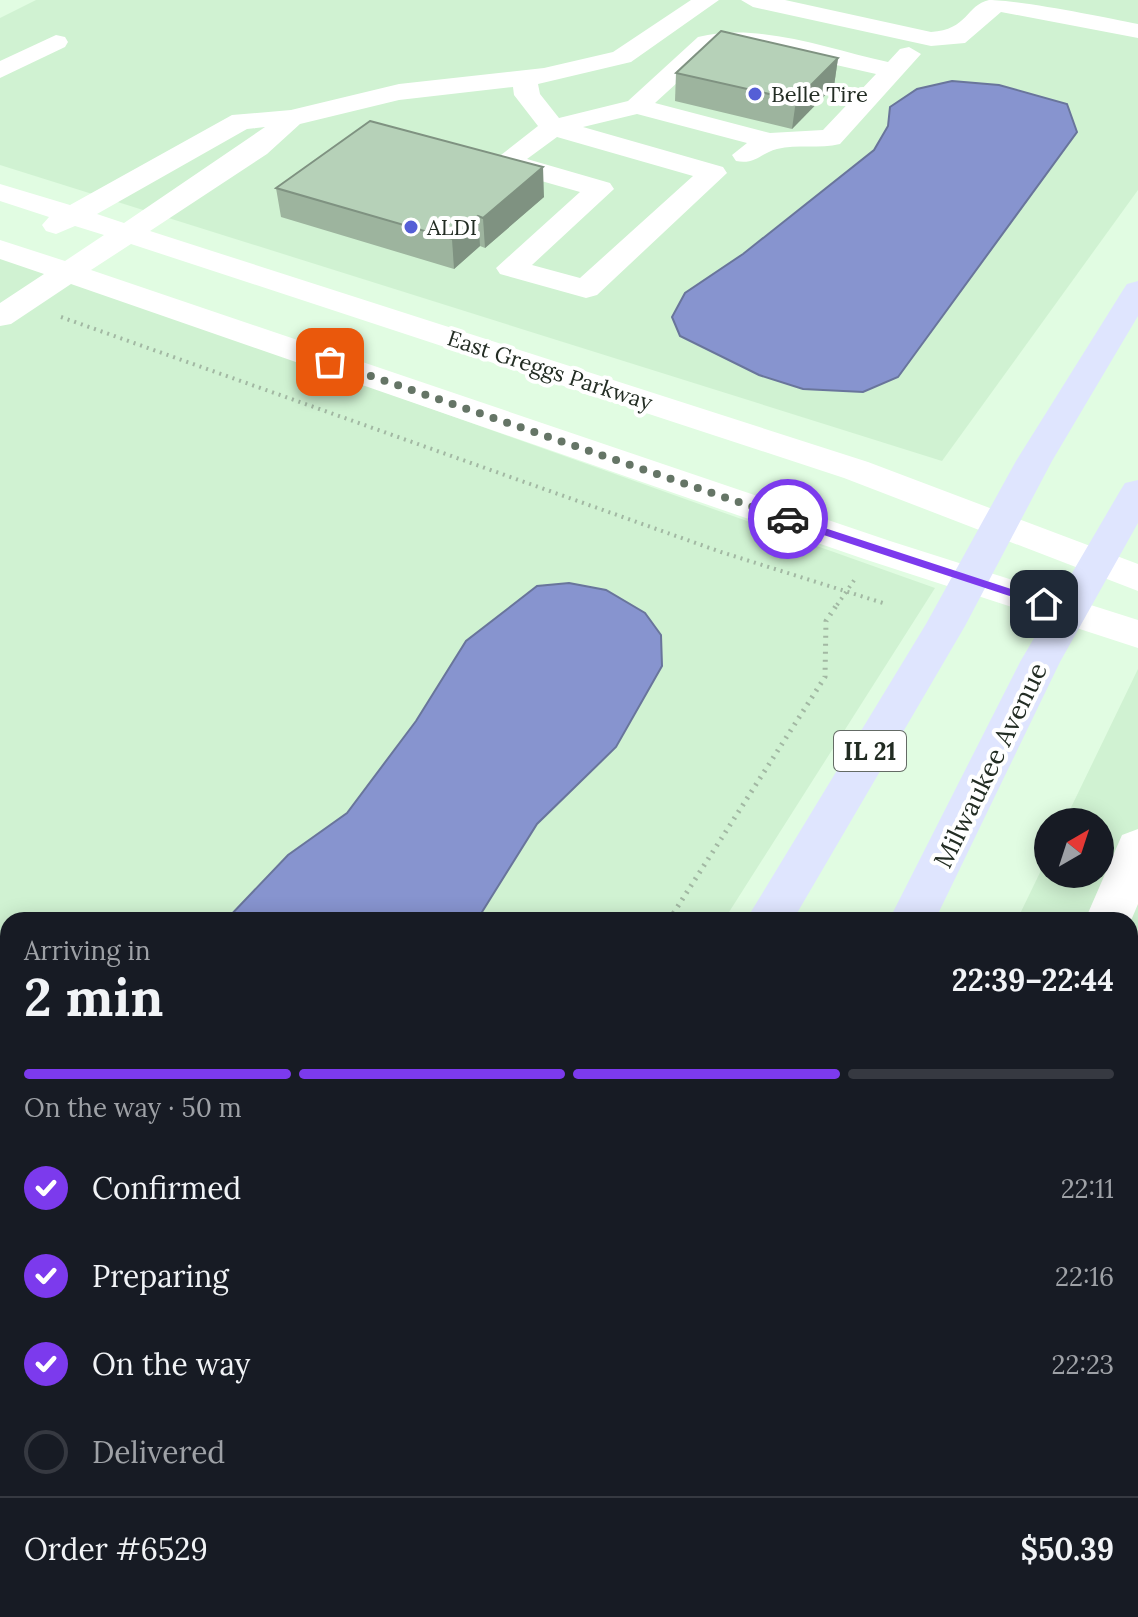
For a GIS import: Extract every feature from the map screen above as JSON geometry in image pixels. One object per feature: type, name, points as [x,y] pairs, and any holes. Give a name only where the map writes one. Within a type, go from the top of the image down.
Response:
[{"type":"main road","name":"IL 21","points":[[774,912],[945,626],[999,524],[1138,290]]},
{"type":"main road","name":"Milwaukee Avenue","points":[[916,912],[1040,662],[1095,560],[1138,491]]},
{"type":"street","points":[[4,254],[241,121],[291,118],[399,92],[524,78],[622,57],[707,0]]},
{"type":"street","points":[[753,0],[923,37],[956,38],[999,2],[1138,31]]},
{"type":"street","points":[[1049,0],[1138,18]]},
{"type":"street","points":[[637,106],[770,141],[831,138],[923,37]]},
{"type":"street","points":[[770,141],[713,173],[586,289],[511,268],[600,189],[506,162],[553,127],[637,106],[707,42],[748,38],[894,71]]},
{"type":"street","points":[[0,71],[56,42]]},
{"type":"street","points":[[524,78],[527,95],[553,127],[713,173]]},
{"type":"street","points":[[0,317],[257,148],[291,118]]},
{"type":"street","name":"East Greggs Parkway","points":[[0,192],[827,461],[1138,578]]},
{"type":"street","points":[[4,254],[68,272],[1138,634]]},
{"type":"street","points":[[1111,912],[1138,847]]},
{"type":"path","points":[[56,315],[843,593],[883,603]]},
{"type":"path","points":[[674,912],[825,677],[826,621],[843,593]]},
{"type":"shaded area","points":[[36,0],[1138,0],[1138,190],[942,461],[0,165],[0,18]]},
{"type":"shaded area","points":[[0,255],[935,588],[729,912],[0,912]]},
{"type":"shaded area","points":[[1138,669],[1138,912],[1021,912],[1034,885],[1034,888],[1114,888],[1114,808],[1071,808]]},
{"type":"water","points":[[952,81],[999,85],[1067,104],[1077,132],[898,377],[863,392],[803,389],[759,375],[680,336],[672,317],[685,293],[743,254],[874,150],[888,126],[890,107],[917,89]]},
{"type":"water","points":[[569,583],[606,590],[645,613],[661,635],[662,666],[616,747],[537,824],[482,912],[234,912],[288,855],[347,813],[416,721],[466,641],[537,586]]},
{"type":"building","points":[[721,31],[838,58],[796,100],[676,73]]},
{"type":"building","points":[[370,121],[543,167],[483,218],[478,216],[452,239],[276,188]]},
{"type":"way so far","points":[[330,362],[788,519]]},
{"type":"place","name":"Belle Tire","points":[[755,94]]},
{"type":"place","name":"ALDI","points":[[411,227]]},
{"type":"route","points":[[788,519],[1044,604]]}]
